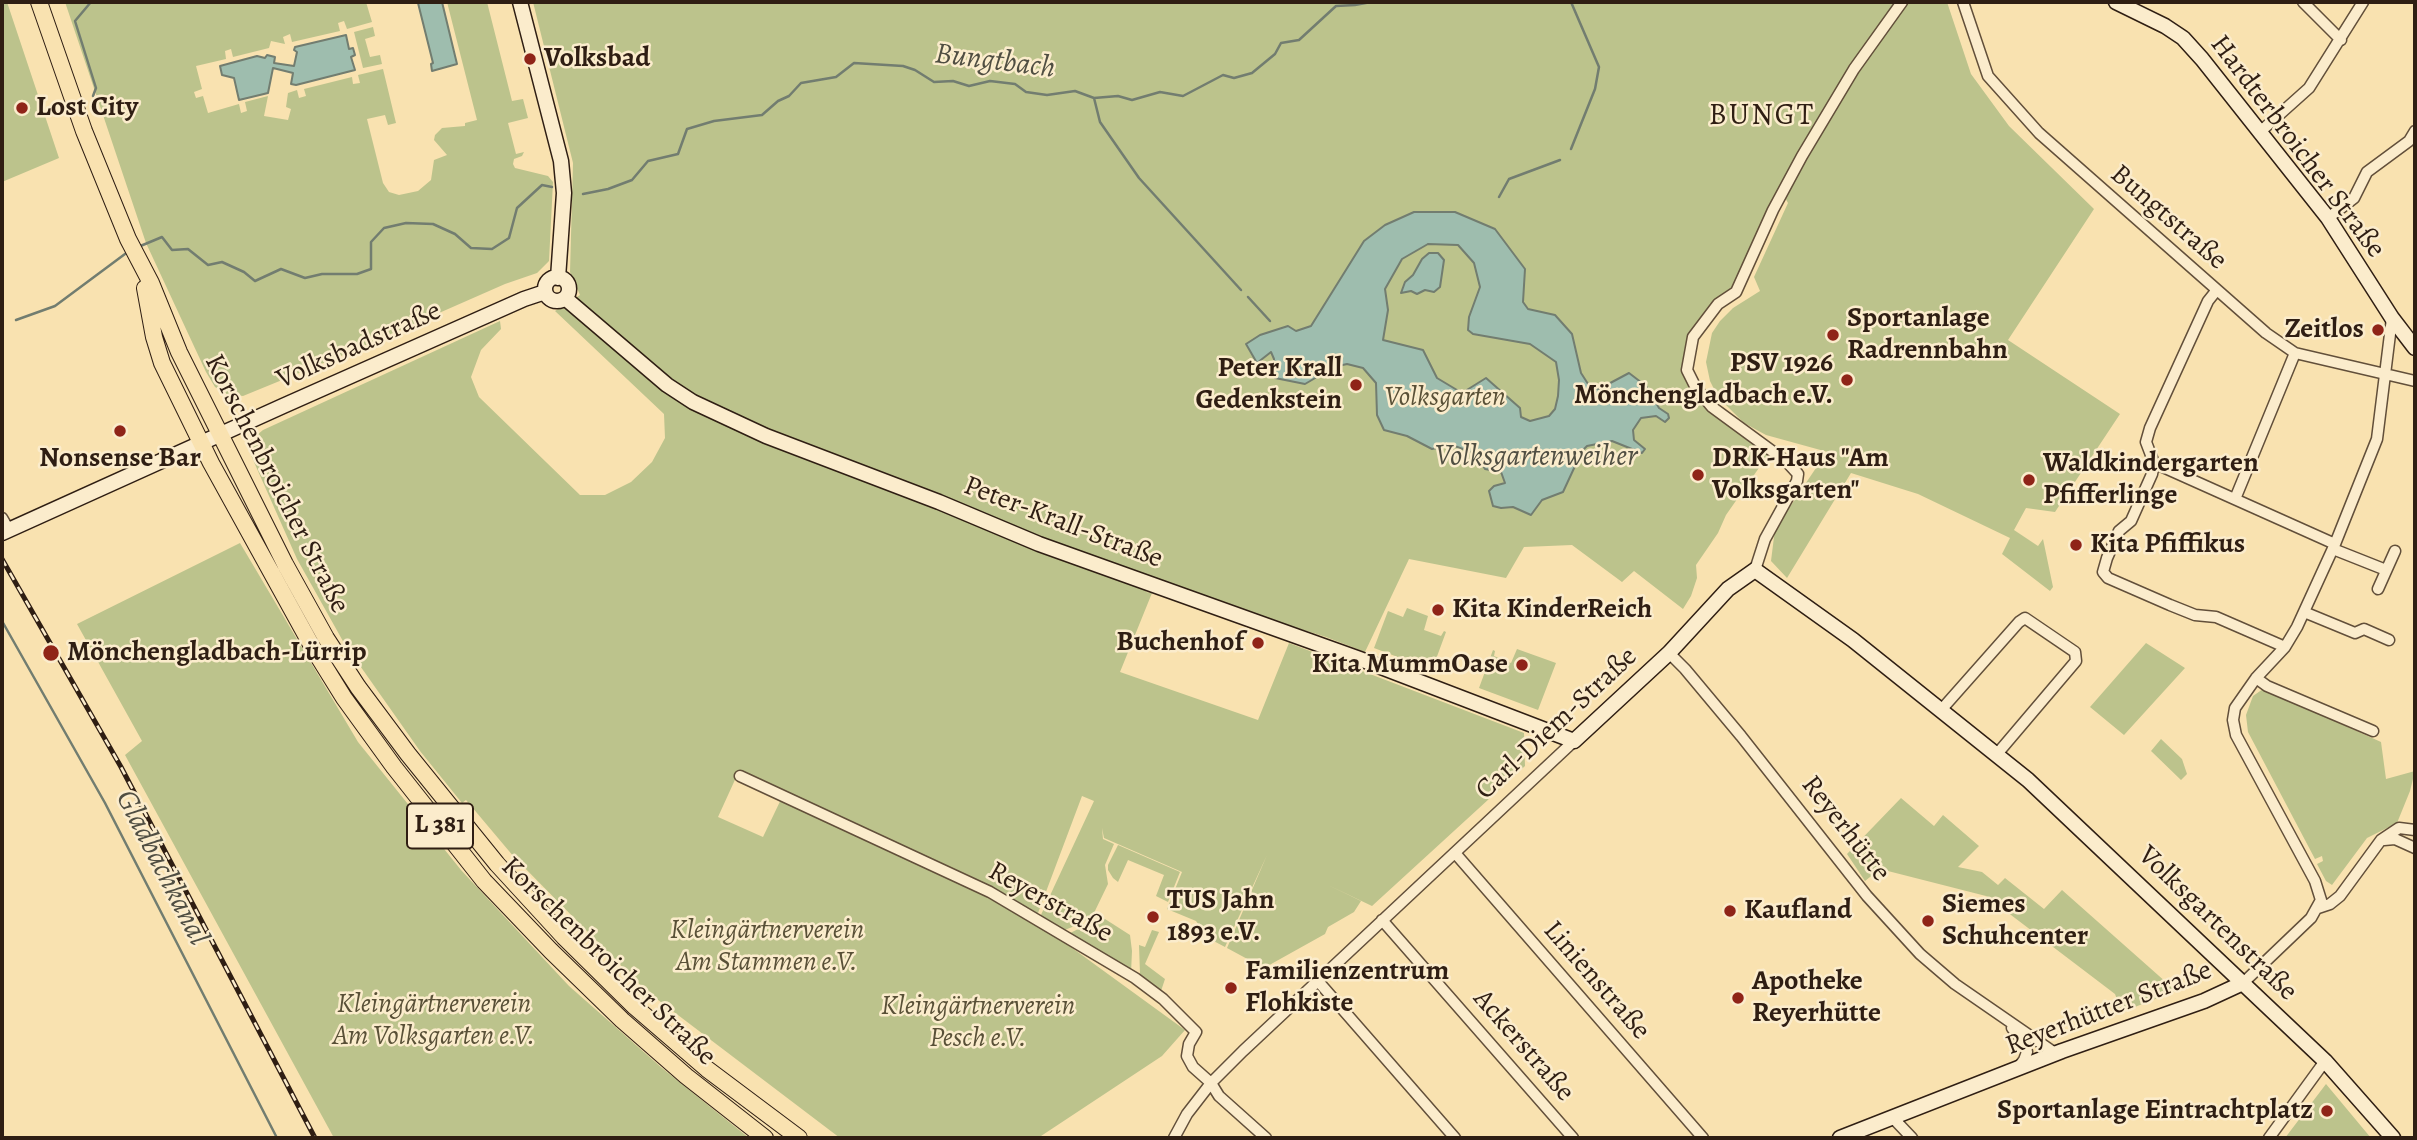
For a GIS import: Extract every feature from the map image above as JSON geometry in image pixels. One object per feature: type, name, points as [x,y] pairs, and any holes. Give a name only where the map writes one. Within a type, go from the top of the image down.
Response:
[{"type":"main road","name":"Korschenbroicher Straße","points":[[40,2],[84,131],[136,258],[179,352],[285,564],[332,648],[358,687],[497,864],[564,937],[635,1007],[707,1069],[799,1138]]},
{"type":"main road","name":"Korschenbroicher Straße","points":[[136,258],[162,363],[201,443],[313,648],[344,698],[394,767],[484,881],[622,1020],[686,1076],[765,1138]]},
{"type":"street","points":[[520,2],[561,162],[564,193],[558,278]]},
{"type":"street","points":[[1755,570],[1765,540],[1797,481],[1798,474],[1787,462],[1712,407],[1696,388],[1687,369],[1693,337],[1718,304],[1736,292],[1773,210],[1802,156],[1854,69],[1902,2]]},
{"type":"street","name":"Bungtstraße","points":[[1963,2],[1988,76],[2039,133],[2266,333],[2295,353],[2415,381]]},
{"type":"street","name":"Hardterbroicher Straße","points":[[2116,2],[2183,38],[2261,131],[2328,218],[2392,318],[2415,348]]},
{"type":"street","points":[[2303,2],[2340,40]]},
{"type":"street","points":[[2261,131],[2309,88],[2363,2]]},
{"type":"street","points":[[2328,218],[2354,198],[2367,172],[2409,141],[2415,131]]},
{"type":"street","points":[[558,278],[565,280],[568,292],[565,298],[553,300],[545,292],[548,281],[558,278]]},
{"type":"street","points":[[2216,290],[2208,301],[2150,428],[2146,442],[2154,463],[2131,521],[2119,530],[2103,572],[2108,578],[2170,606],[2194,615],[2216,617],[2285,647]]},
{"type":"street","name":"Volksbadstraße","points":[[4,527],[545,292]]},
{"type":"street","name":"Peter-Krall-Straße","points":[[565,298],[667,385],[694,402],[766,436],[939,502],[1039,544],[1360,659],[1574,741]]},
{"type":"street","points":[[2318,908],[2320,892],[2236,735],[2233,720],[2235,708],[2256,678],[2285,647],[2304,612],[2377,439],[2392,318]]},
{"type":"street","points":[[2235,499],[2295,353]]},
{"type":"street","points":[[2154,463],[2386,570]]},
{"type":"street","points":[[2378,589],[2395,551]]},
{"type":"street","name":"Carl-Diem-Straße","points":[[1174,1138],[1188,1113],[1211,1083],[1669,653],[1728,589],[1755,570]]},
{"type":"street","name":"Volksgartenstraße","points":[[1755,570],[1853,640],[1997,754],[2109,855],[2325,1061],[2393,1138]]},
{"type":"street","points":[[2304,612],[2355,633],[2364,629],[2389,640]]},
{"type":"street","points":[[1942,709],[2025,618],[2075,652],[2076,661],[1997,754]]},
{"type":"street","name":"Reyerhütte","points":[[1669,653],[1741,736],[1885,916],[1925,959],[1955,984],[2055,1053]]},
{"type":"street","points":[[2256,678],[2266,686],[2373,731]]},
{"type":"street","name":"Reyerstraße","points":[[740,776],[990,892],[1135,978],[1163,999],[1196,1032],[1189,1044],[1187,1056],[1193,1067],[1211,1083],[1219,1096],[1266,1138]]},
{"type":"street","points":[[2378,844],[2399,828],[2415,830]]},
{"type":"street","points":[[2378,844],[2395,839],[2415,848]]},
{"type":"street","name":"Reyerhütter Straße","points":[[1840,1138],[2055,1053],[2204,1001],[2243,983],[2311,918],[2318,908],[2330,904],[2340,896],[2378,844]]},
{"type":"street","name":"Linienstraße","points":[[1455,853],[1703,1138]]},
{"type":"street","name":"Ackerstraße","points":[[1382,920],[1573,1138]]},
{"type":"street","points":[[1317,981],[1455,1138]]},
{"type":"street","name":"Reyerhütte","points":[[2001,1017],[2025,1043],[2024,1060],[2017,1069]]},
{"type":"street","points":[[2269,1138],[2325,1061]]},
{"type":"street","points":[[1893,1118],[1912,1138]]},
{"type":"green space","name":"Lost City","points":[[2,2],[7,2],[59,158],[2,182]]},
{"type":"green space","points":[[65,2],[366,2],[372,22],[347,29],[344,21],[338,23],[340,31],[292,42],[290,34],[283,37],[285,44],[271,41],[269,48],[233,57],[231,49],[225,51],[226,59],[196,66],[202,89],[194,92],[196,98],[203,96],[208,113],[239,104],[241,113],[247,111],[245,102],[268,96],[264,116],[288,120],[291,109],[286,107],[288,93],[297,90],[299,98],[306,96],[304,89],[352,77],[353,84],[360,83],[358,75],[383,69],[396,123],[388,125],[385,115],[367,119],[383,183],[389,192],[399,195],[418,191],[431,180],[434,160],[447,155],[434,140],[442,128],[465,126],[465,123],[477,120],[447,2],[487,2],[512,101],[523,99],[528,118],[508,123],[516,154],[524,152],[522,156],[514,159],[513,164],[515,168],[548,176],[553,182],[549,261],[537,273],[505,284],[348,353],[243,396],[227,394],[215,387],[206,372],[146,243]]},
{"type":"green space","points":[[533,2],[1947,2],[1971,74],[2009,126],[2094,209],[2008,340],[2120,414],[2055,512],[2026,508],[2014,530],[2038,546],[2043,539],[2053,587],[2050,591],[2002,554],[2010,538],[1918,494],[1851,473],[1787,578],[1771,561],[1775,529],[1818,465],[1835,454],[1766,435],[1744,423],[1718,397],[1710,381],[1706,362],[1712,333],[1720,321],[1733,308],[1760,291],[1754,277],[1788,203],[1783,194],[1736,292],[1705,319],[1687,369],[1719,419],[1768,455],[1726,515],[1718,533],[1696,565],[1697,578],[1683,609],[1634,571],[1622,582],[1572,545],[1524,547],[1506,578],[1409,559],[1365,652],[1326,637],[1151,583],[1146,592],[1152,593],[1120,672],[1258,720],[1289,643],[1524,733],[1525,766],[1372,906],[1326,884],[1361,901],[1354,912],[1328,927],[1325,934],[1264,968],[1227,948],[1267,855],[1225,947],[1208,938],[1196,921],[1167,909],[1182,872],[1104,838],[1102,828],[1103,839],[1114,844],[1105,865],[1108,884],[1093,915],[1062,931],[1040,917],[1094,801],[1082,796],[1035,921],[1185,1030],[1162,1056],[1038,1138],[840,1138],[645,990],[514,857],[466,800],[462,803],[420,751],[344,643],[297,559],[246,444],[263,430],[500,321],[501,329],[481,350],[471,377],[479,397],[580,495],[605,495],[631,482],[652,462],[665,438],[664,414],[555,311],[580,295],[570,272],[573,163]],"holes":[[[739,771],[785,791],[763,837],[718,817]]]},
{"type":"green space","points":[[373,27],[375,36],[365,39],[370,57],[380,55],[382,64],[363,68],[354,32]]},
{"type":"green space","name":"Kleingärtnerverein Am Volksgarten e.V.","points":[[240,543],[358,742],[461,870],[569,986],[662,1068],[749,1138],[334,1138],[125,755],[142,741],[77,624]]},
{"type":"green space","points":[[1407,608],[1428,616],[1424,630],[1441,636],[1446,632],[1432,670],[1374,648],[1388,611],[1403,617]]},
{"type":"green space","points":[[2146,643],[2185,668],[2124,735],[2090,707]]},
{"type":"green space","points":[[1517,649],[1556,663],[1538,710],[1479,688],[1493,650],[1494,656],[1511,663]]},
{"type":"green space","points":[[2263,689],[2381,742],[2386,779],[2415,771],[2397,823],[2367,838],[2332,885],[2326,881],[2317,864],[2323,861],[2322,856],[2315,859],[2248,732],[2246,715],[2253,696]]},
{"type":"green space","points":[[2161,739],[2182,759],[2187,774],[2181,780],[2151,751]]},
{"type":"green space","points":[[1901,798],[1934,826],[1943,815],[1979,846],[1958,867],[1982,872],[1998,885],[2005,878],[2044,909],[2062,890],[2176,991],[2122,1012],[2115,994],[1986,896],[1880,869],[1865,881],[1847,854]]},
{"type":"green space","points":[[1118,845],[1180,872],[1168,902],[1156,896],[1164,875],[1128,860],[1118,882],[1113,878],[1108,865]]},
{"type":"green space","points":[[1101,918],[1130,935],[1131,973],[1068,934]]},
{"type":"green space","points":[[1152,930],[1159,932],[1145,964],[1165,979],[1161,991],[1140,977],[1139,945],[1145,947]]},
{"type":"green space","name":"Sportanlage Eintrachtplatz","points":[[2326,1084],[2371,1138],[2285,1138]]},
{"type":"water","points":[[415,2],[442,2],[457,64],[432,71],[433,63],[418,3]]},
{"type":"water","points":[[346,35],[349,49],[353,48],[355,55],[351,57],[355,70],[296,85],[291,84],[293,73],[273,68],[268,93],[239,100],[234,78],[222,75],[220,66],[257,56],[275,57],[274,63],[294,66],[297,52],[295,47]]},
{"type":"water","name":"Volksgartenweiher","points":[[1414,212],[1455,212],[1495,229],[1525,269],[1523,302],[1528,309],[1555,315],[1572,334],[1581,373],[1590,387],[1599,389],[1629,373],[1646,386],[1659,408],[1668,414],[1669,418],[1665,422],[1656,416],[1641,418],[1633,430],[1634,440],[1645,449],[1642,453],[1612,441],[1587,446],[1582,451],[1563,492],[1542,500],[1531,515],[1513,507],[1501,508],[1493,506],[1489,491],[1494,486],[1505,483],[1501,472],[1485,469],[1476,454],[1452,445],[1432,449],[1407,436],[1384,430],[1377,415],[1376,383],[1363,368],[1347,364],[1334,367],[1305,384],[1275,378],[1271,352],[1257,363],[1246,344],[1260,335],[1288,326],[1296,331],[1311,326],[1364,241],[1385,225]],"holes":[[[1428,244],[1458,245],[1474,263],[1480,287],[1469,317],[1468,330],[1473,334],[1530,344],[1556,362],[1558,396],[1555,409],[1549,416],[1530,421],[1521,417],[1520,408],[1486,378],[1462,393],[1437,378],[1423,350],[1383,340],[1388,310],[1385,289],[1402,259]]]},
{"type":"water","points":[[1429,253],[1438,253],[1444,260],[1440,287],[1434,292],[1425,290],[1417,294],[1411,291],[1401,293],[1405,282]]},
{"type":"waterway","points":[[91,2],[75,21],[96,88],[93,96]]},
{"type":"waterway","name":"Bungtbach","points":[[583,194],[632,180],[648,161],[678,154],[687,129],[714,121],[762,115],[778,101],[789,96],[801,83],[836,77],[854,63],[903,66],[934,82],[953,81],[969,86],[990,81],[1015,84],[1026,92],[1047,95],[1075,91],[1094,98],[1118,96],[1132,100],[1160,92],[1183,96],[1223,75],[1234,78],[1252,73],[1275,54],[1281,43],[1299,40],[1336,6],[1371,2]]},
{"type":"waterway","points":[[1571,2],[1599,67],[1595,89],[1571,149]]},
{"type":"waterway","points":[[1094,98],[1100,122],[1139,178],[1241,290]]},
{"type":"waterway","points":[[1499,197],[1509,179],[1560,160]]},
{"type":"waterway","name":"Bungtbach","points":[[138,247],[162,237],[172,250],[188,249],[208,265],[222,262],[244,272],[255,281],[281,269],[305,278],[322,274],[357,274],[371,269],[371,242],[384,228],[406,223],[433,224],[455,234],[471,248],[492,249],[509,238],[517,208],[542,185],[552,187]]},
{"type":"waterway","name":"Bungtbach","points":[[16,320],[55,306],[129,251]]},
{"type":"waterway","points":[[1248,297],[1270,321]]},
{"type":"waterway","name":"Gladbachkanal","points":[[2,621],[105,803],[277,1138]]},
{"type":"railway","points":[[2,559],[121,767],[315,1138]]},
{"type":"place","name":"Volksbad","points":[[530,59]]},
{"type":"place","name":"Lost City","points":[[22,108]]},
{"type":"place","name":"Zeitlos","points":[[2378,330]]},
{"type":"place","name":"Sportanlage Radrennbahn","points":[[1833,335]]},
{"type":"place","name":"PSV 1926 Mönchengladbach e.V.","points":[[1847,380]]},
{"type":"place","name":"Peter Krall Gedenkstein","points":[[1356,385]]},
{"type":"place","name":"Nonsense Bar","points":[[120,431]]},
{"type":"place","name":"DRK-Haus \"Am Volksgarten\"","points":[[1698,475]]},
{"type":"place","name":"Waldkindergarten Pfifferlinge","points":[[2029,480]]},
{"type":"place","name":"Kita Pfiffikus","points":[[2076,545]]},
{"type":"place","name":"Kita KinderReich","points":[[1438,610]]},
{"type":"place","name":"Buchenhof","points":[[1258,643]]},
{"type":"place","name":"Mönchengladbach-Lürrip","points":[[51,653]]},
{"type":"place","name":"Kita MummOase","points":[[1522,665]]},
{"type":"place","name":"Kaufland","points":[[1730,911]]},
{"type":"place","name":"TUS Jahn 1893 e.V.","points":[[1153,917]]},
{"type":"place","name":"Siemes Schuhcenter","points":[[1928,921]]},
{"type":"place","name":"Familienzentrum Flohkiste","points":[[1231,988]]},
{"type":"place","name":"Apotheke Reyerhütte","points":[[1738,998]]},
{"type":"place","name":"Sportanlage Eintrachtplatz","points":[[2327,1111]]},
{"type":"district","name":"BUNGT","points":[[1762,117]]},
{"type":"park label","name":"Volksgarten","points":[[1445,398]]},
{"type":"park label","name":"Kleingärtnerverein Am Stammen e.V.","points":[[767,947]]},
{"type":"park label","name":"Kleingärtnerverein Pesch e.V.","points":[[978,1023]]}]
